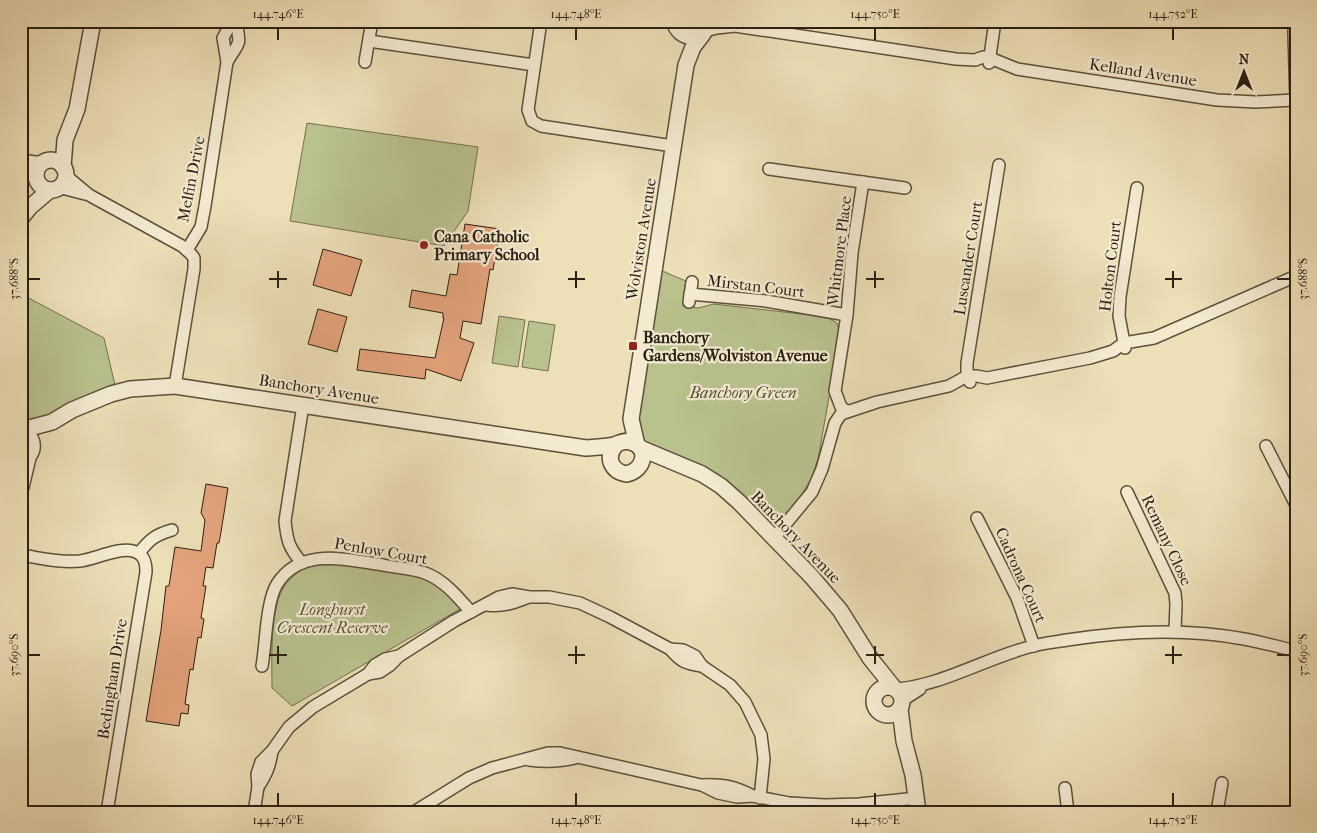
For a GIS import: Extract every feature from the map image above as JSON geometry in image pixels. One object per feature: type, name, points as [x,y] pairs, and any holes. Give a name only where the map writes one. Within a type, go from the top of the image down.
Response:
[{"type":"street","points":[[25,213],[50,176],[76,109],[93,21]]},
{"type":"street","name":"Melfin Drive","points":[[227,62],[240,41],[234,21]]},
{"type":"street","name":"Melfin Drive","points":[[187,250],[201,227],[227,62],[223,38],[234,21]]},
{"type":"street","points":[[365,62],[372,21]]},
{"type":"street","points":[[541,21],[528,110],[530,117],[536,123],[541,126],[674,146]]},
{"type":"street","points":[[989,60],[995,21]]},
{"type":"street","points":[[1295,21],[1295,101]]},
{"type":"street","name":"Kelland Avenue","points":[[706,29],[730,24],[956,59],[966,65],[976,66],[989,60],[1000,70],[1017,69],[1217,100],[1295,101]]},
{"type":"street","points":[[676,26],[687,36],[698,36],[706,29]]},
{"type":"street","name":"Wolviston Avenue","points":[[676,26],[683,46],[686,65]]},
{"type":"street","name":"Wolviston Avenue","points":[[617,444],[631,419],[686,65],[694,47],[706,29]]},
{"type":"street","points":[[369,41],[534,65]]},
{"type":"street","points":[[21,160],[177,242],[194,258],[194,269],[175,386]]},
{"type":"street","name":"Luscander Court","points":[[970,378],[967,363],[999,165]]},
{"type":"street","points":[[21,166],[50,176]]},
{"type":"street","name":"Whitmore Place","points":[[769,169],[905,188]]},
{"type":"street","name":"Whitmore Place","points":[[845,407],[836,382],[847,315],[852,253],[863,182]]},
{"type":"street","name":"Holton Court","points":[[1125,346],[1119,316],[1120,297],[1137,188]]},
{"type":"street","points":[[774,538],[812,492],[822,469],[829,440],[845,407],[931,390],[951,390],[970,378],[994,382],[1006,375],[1090,358],[1111,358],[1125,346],[1141,348],[1149,344],[1154,338],[1296,276]]},
{"type":"street","name":"Mirstan Court","points":[[691,293],[766,301],[847,315]]},
{"type":"street","name":"Banchory Avenue","points":[[22,430],[52,422],[72,410],[111,394],[130,389],[175,386],[586,448],[617,444]]},
{"type":"street","points":[[302,563],[291,552],[287,540],[286,521],[303,405]]},
{"type":"street","name":"Wolviston Avenue","points":[[631,419],[639,447]]},
{"type":"street","name":"Banchory Avenue","points":[[27,456],[52,422]]},
{"type":"street","points":[[21,487],[31,438],[22,430]]},
{"type":"street","points":[[626,441],[639,447],[643,460],[637,470],[626,474],[615,470],[612,466],[610,455],[617,444],[626,441]]},
{"type":"street","points":[[1266,446],[1296,505]]},
{"type":"street","name":"Banchory Avenue","points":[[639,447],[702,474],[721,486],[739,502],[812,576],[840,610],[870,658],[898,697]]},
{"type":"street","name":"Banchory Avenue","points":[[586,448],[612,466]]},
{"type":"street","name":"Banchory Avenue","points":[[637,470],[675,464]]},
{"type":"street","name":"Remany Close","points":[[1127,492],[1175,593],[1175,631]]},
{"type":"street","name":"Cadrona Court","points":[[977,518],[1017,598],[1034,646]]},
{"type":"street","points":[[21,555],[56,561],[77,561],[92,559],[122,550],[139,553],[151,539],[172,530]]},
{"type":"street","name":"Bedingham Drive","points":[[107,812],[146,572],[146,564],[139,553]]},
{"type":"street","name":"Penlow Court","points":[[262,666],[270,604],[277,584],[291,568],[317,559],[338,558],[424,572],[442,582],[471,612]]},
{"type":"street","points":[[254,812],[258,787],[271,764],[272,751],[289,727],[313,707],[368,674],[375,665],[385,659],[399,656],[471,612],[487,605],[500,606],[528,597],[550,597],[580,603],[670,649],[678,658],[688,664],[702,666],[730,685],[745,702],[761,735],[764,759],[756,797]]},
{"type":"street","points":[[898,697],[989,660],[1034,646],[1098,635],[1175,631],[1243,638],[1296,651]]},
{"type":"street","name":"Banchory Avenue","points":[[870,658],[876,694]]},
{"type":"street","points":[[414,812],[428,807],[450,789],[492,768],[527,759],[560,762],[578,758],[701,785],[718,793],[737,797],[756,797],[789,803],[825,805],[917,805],[913,775],[904,741],[898,697],[886,687],[876,694],[875,706],[904,741]]},
{"type":"street","points":[[883,715],[893,715],[898,697]]},
{"type":"street","points":[[1217,812],[1222,783]]},
{"type":"street","points":[[1065,788],[1068,812]]},
{"type":"green space","points":[[307,123],[478,147],[468,211],[444,246],[290,221]]},
{"type":"green space","name":"Banchory Green","points":[[660,270],[686,281],[683,306],[698,308],[714,304],[810,315],[830,319],[837,323],[840,335],[818,459],[811,479],[791,512],[780,523],[766,521],[721,476],[700,464],[645,445],[636,419]]},
{"type":"green space","points":[[21,294],[104,338],[115,385],[81,398],[43,421],[21,426]]},
{"type":"green space","points":[[499,316],[525,320],[518,367],[492,363]]},
{"type":"green space","points":[[529,321],[555,325],[548,371],[522,367]]},
{"type":"green space","name":"Longhurst Crescent Reserve","points":[[314,563],[335,563],[424,577],[441,587],[460,609],[292,706],[272,688],[274,619],[286,584],[292,577]]},
{"type":"building","points":[[465,224],[500,229],[493,270],[490,269],[481,324],[463,321],[460,338],[474,343],[461,381],[426,369],[425,379],[357,370],[360,349],[435,358],[444,318],[443,313],[409,307],[412,290],[446,296],[450,274],[457,275]]},
{"type":"building","points":[[323,249],[362,260],[351,296],[313,285]]},
{"type":"building","points":[[318,309],[347,317],[337,352],[308,344]]},
{"type":"building","points":[[206,484],[228,488],[213,568],[206,567],[203,586],[206,586],[201,618],[204,619],[201,638],[198,637],[193,670],[190,669],[185,704],[189,705],[188,714],[181,713],[179,726],[146,721],[161,630],[166,586],[169,586],[175,547],[201,551],[205,520],[201,513]]},
{"type":"place","name":"Cana Catholic Primary School","points":[[424,245]]},
{"type":"place","name":"Banchory Gardens/Wolviston Avenue","points":[[633,346]]}]
